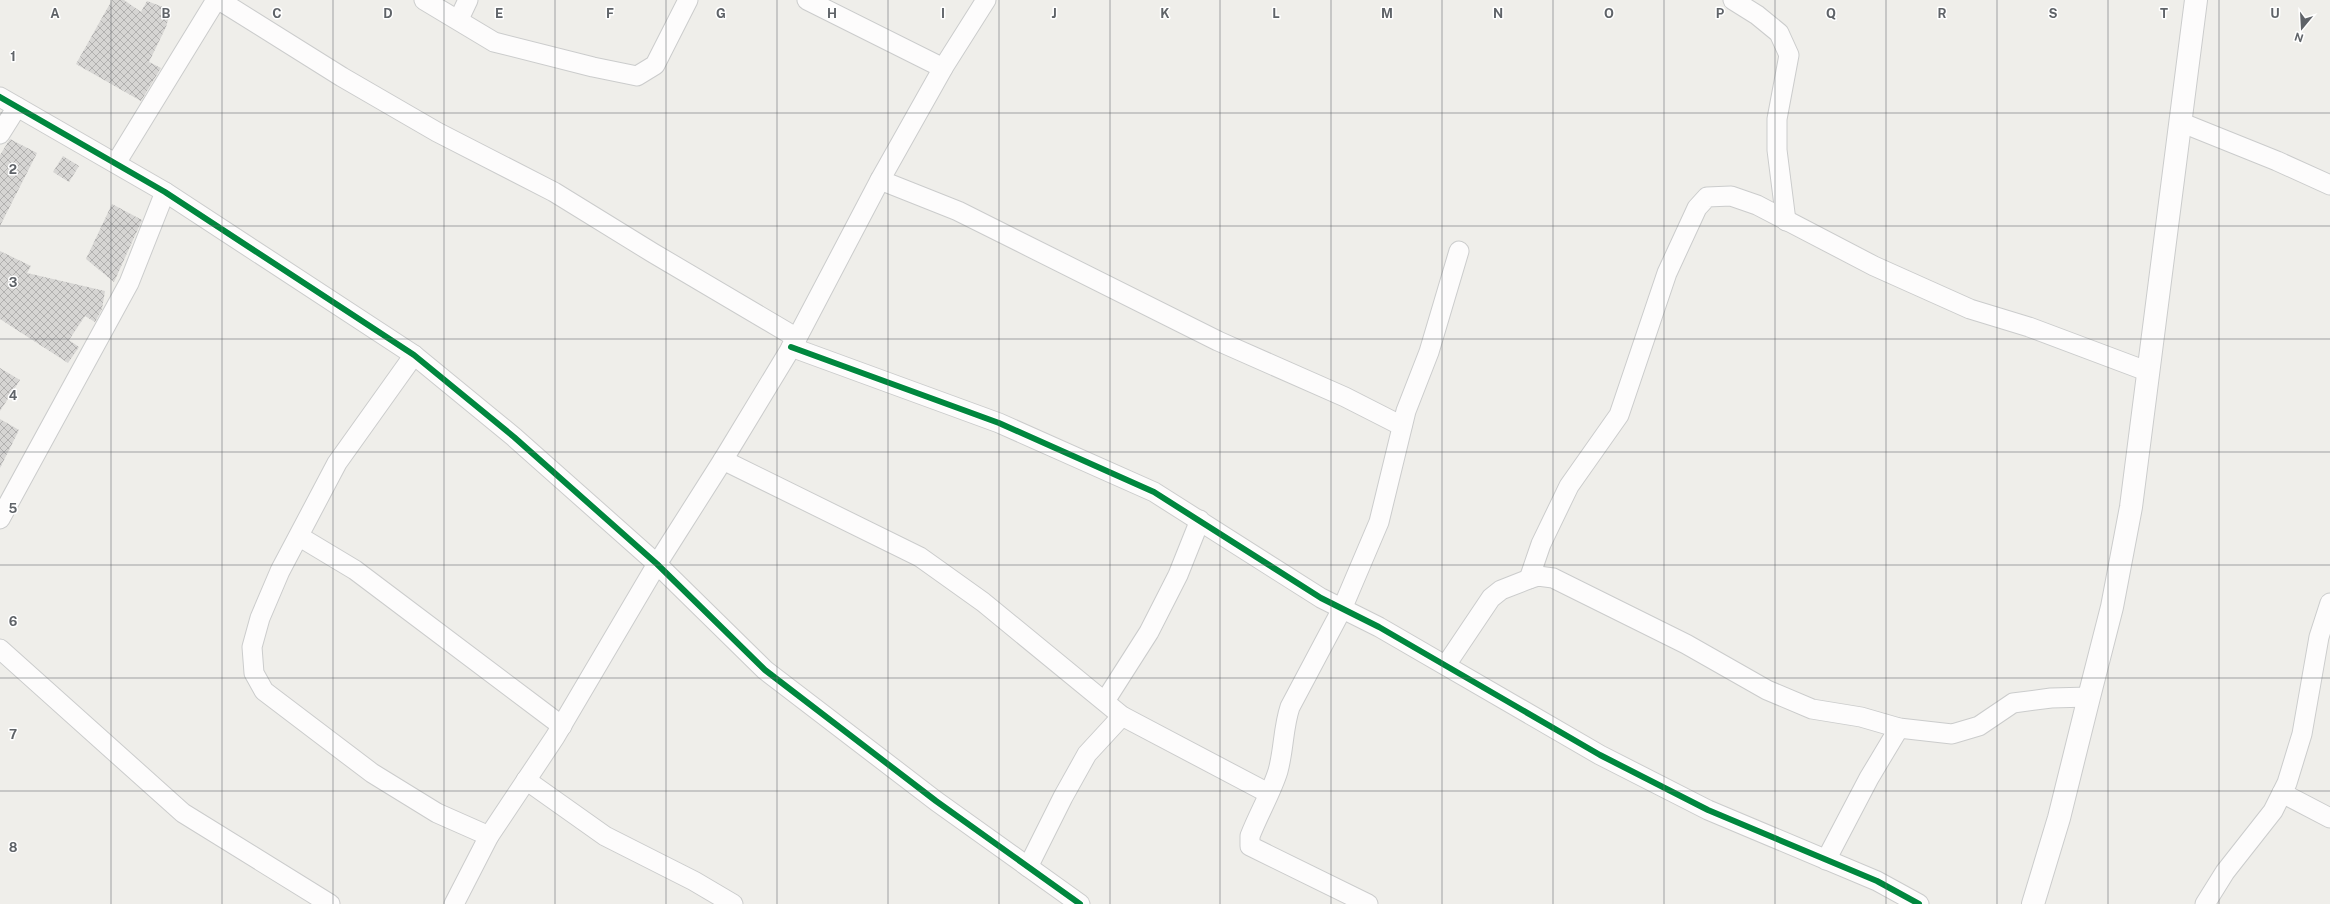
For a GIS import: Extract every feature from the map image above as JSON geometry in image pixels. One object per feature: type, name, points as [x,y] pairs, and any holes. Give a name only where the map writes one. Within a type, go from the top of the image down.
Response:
[{"type":"street","points":[[116,163],[216,0]]},
{"type":"street","points":[[219,0],[342,77],[437,132],[554,192],[794,342],[999,423],[1154,492],[1321,598],[1379,627],[1600,755],[1708,810],[1877,881],[1919,904]]},
{"type":"street","points":[[424,0],[459,19],[494,42],[592,67],[637,76],[655,65],[688,0]]},
{"type":"street","points":[[459,19],[468,0]]},
{"type":"street","points":[[807,0],[943,68]]},
{"type":"street","points":[[454,904],[488,836],[562,726],[657,564],[723,460],[794,342],[880,180],[943,68],[986,0]]},
{"type":"street","points":[[1733,0],[1756,15],[1778,33],[1789,55],[1777,118],[1777,150],[1786,221]]},
{"type":"street","points":[[2033,904],[2059,818],[2112,607],[2131,507],[2196,0]]},
{"type":"street","points":[[0,97],[165,192],[414,355],[514,437],[591,508],[657,564],[765,670],[936,801],[1080,904]]},
{"type":"street","points":[[0,134],[17,107]]},
{"type":"street","points":[[2180,122],[2277,160],[2330,185]]},
{"type":"street","points":[[880,180],[958,211],[1210,337],[1345,397],[1402,426]]},
{"type":"street","points":[[0,519],[129,283],[165,192]]},
{"type":"street","points":[[1529,579],[1541,544],[1570,486],[1619,415],[1667,273],[1697,208],[1707,197],[1731,196],[1757,205],[1874,266],[1970,309],[2029,327],[2149,372]]},
{"type":"street","points":[[1368,904],[1250,846],[1250,836],[1277,773],[1283,752],[1285,721],[1290,707],[1342,609],[1381,516],[1383,498],[1406,411],[1429,352],[1459,251]]},
{"type":"street","points":[[414,355],[337,464],[300,537],[280,571],[260,618],[252,647],[254,673],[264,691],[372,773],[437,813],[488,836]]},
{"type":"street","points":[[723,460],[920,557],[983,602],[1122,716],[1268,793]]},
{"type":"street","points":[[1105,701],[1149,632],[1178,575],[1200,520]]},
{"type":"street","points":[[300,537],[355,570],[562,726]]},
{"type":"street","points":[[1446,665],[1491,598],[1501,590],[1538,576],[1564,582],[1686,644],[1767,690],[1812,709],[1860,717],[1899,728],[1952,734],[1979,726],[2013,703],[2051,698],[2089,697]]},
{"type":"street","points":[[2205,904],[2225,872],[2273,811],[2282,793],[2302,734],[2319,637],[2330,603]]},
{"type":"street","points":[[0,649],[183,813],[330,904]]},
{"type":"street","points":[[1028,867],[1063,797],[1087,754],[1122,716]]},
{"type":"street","points":[[1826,860],[1869,778],[1899,728]]},
{"type":"street","points":[[526,780],[605,836],[694,881],[734,904]]},
{"type":"street","points":[[2282,793],[2330,818]]},
{"type":"building","points":[[112,0],[124,0],[141,12],[147,1],[171,10],[166,27],[149,62],[161,68],[141,101],[76,64]]},
{"type":"building","points":[[10,139],[37,153],[0,226],[0,155]]},
{"type":"building","points":[[63,156],[79,166],[69,182],[53,172]]},
{"type":"building","points":[[112,204],[142,220],[114,282],[86,259]]},
{"type":"building","points":[[0,251],[31,266],[27,273],[105,291],[102,309],[95,322],[85,316],[69,340],[79,347],[68,363],[0,319]]},
{"type":"building","points":[[0,368],[20,380],[0,411]]},
{"type":"building","points":[[0,419],[19,430],[0,468]]},
{"type":"cycle path","points":[[0,97],[165,192],[414,355],[514,437],[657,564],[765,670],[936,801],[1080,904]]},
{"type":"cycle path","points":[[791,347],[999,423],[1154,492],[1321,598],[1379,627],[1600,755],[1708,810],[1877,881],[1919,904]]}]
